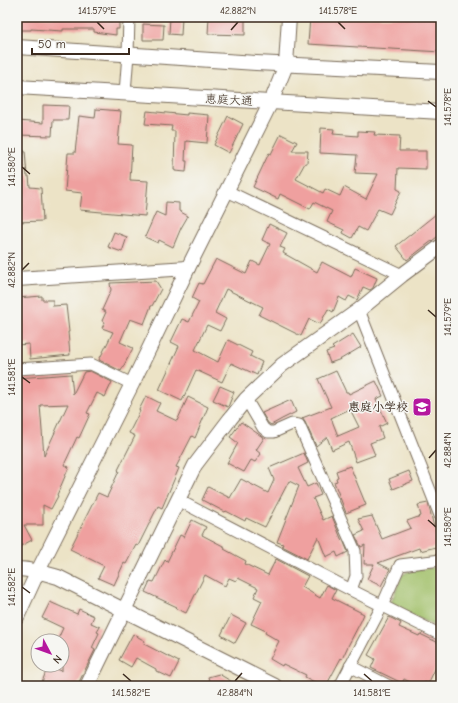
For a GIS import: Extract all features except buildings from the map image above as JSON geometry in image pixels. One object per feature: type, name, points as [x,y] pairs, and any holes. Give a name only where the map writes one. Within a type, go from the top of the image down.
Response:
[{"type":"street","points":[[125,93],[129,17]]},
{"type":"street","points":[[17,617],[38,571],[271,102],[286,64],[289,17]]},
{"type":"street","points":[[17,47],[441,72]]},
{"type":"street","name":"恵庭大通","points":[[17,87],[441,112]]},
{"type":"street","points":[[227,191],[402,275]]},
{"type":"street","points":[[87,686],[195,465],[246,399],[282,366],[359,310],[441,246]]},
{"type":"street","points":[[17,279],[188,268]]},
{"type":"street","points":[[359,310],[441,518]]},
{"type":"street","points":[[17,369],[91,364],[132,384]]},
{"type":"street","points":[[246,399],[263,428],[268,432],[274,432],[292,424],[299,425],[355,551],[356,576],[351,590]]},
{"type":"street","points":[[178,500],[441,635]]},
{"type":"street","points":[[340,686],[382,606],[400,564],[441,560]]},
{"type":"street","points":[[17,569],[28,569],[58,577],[275,686]]},
{"type":"street","points":[[350,666],[388,686]]},
{"type":"green space","points":[[441,567],[441,629],[390,605],[402,575],[411,570]]},
{"type":"place","name":"恵庭小学校","points":[[422,407]]}]
